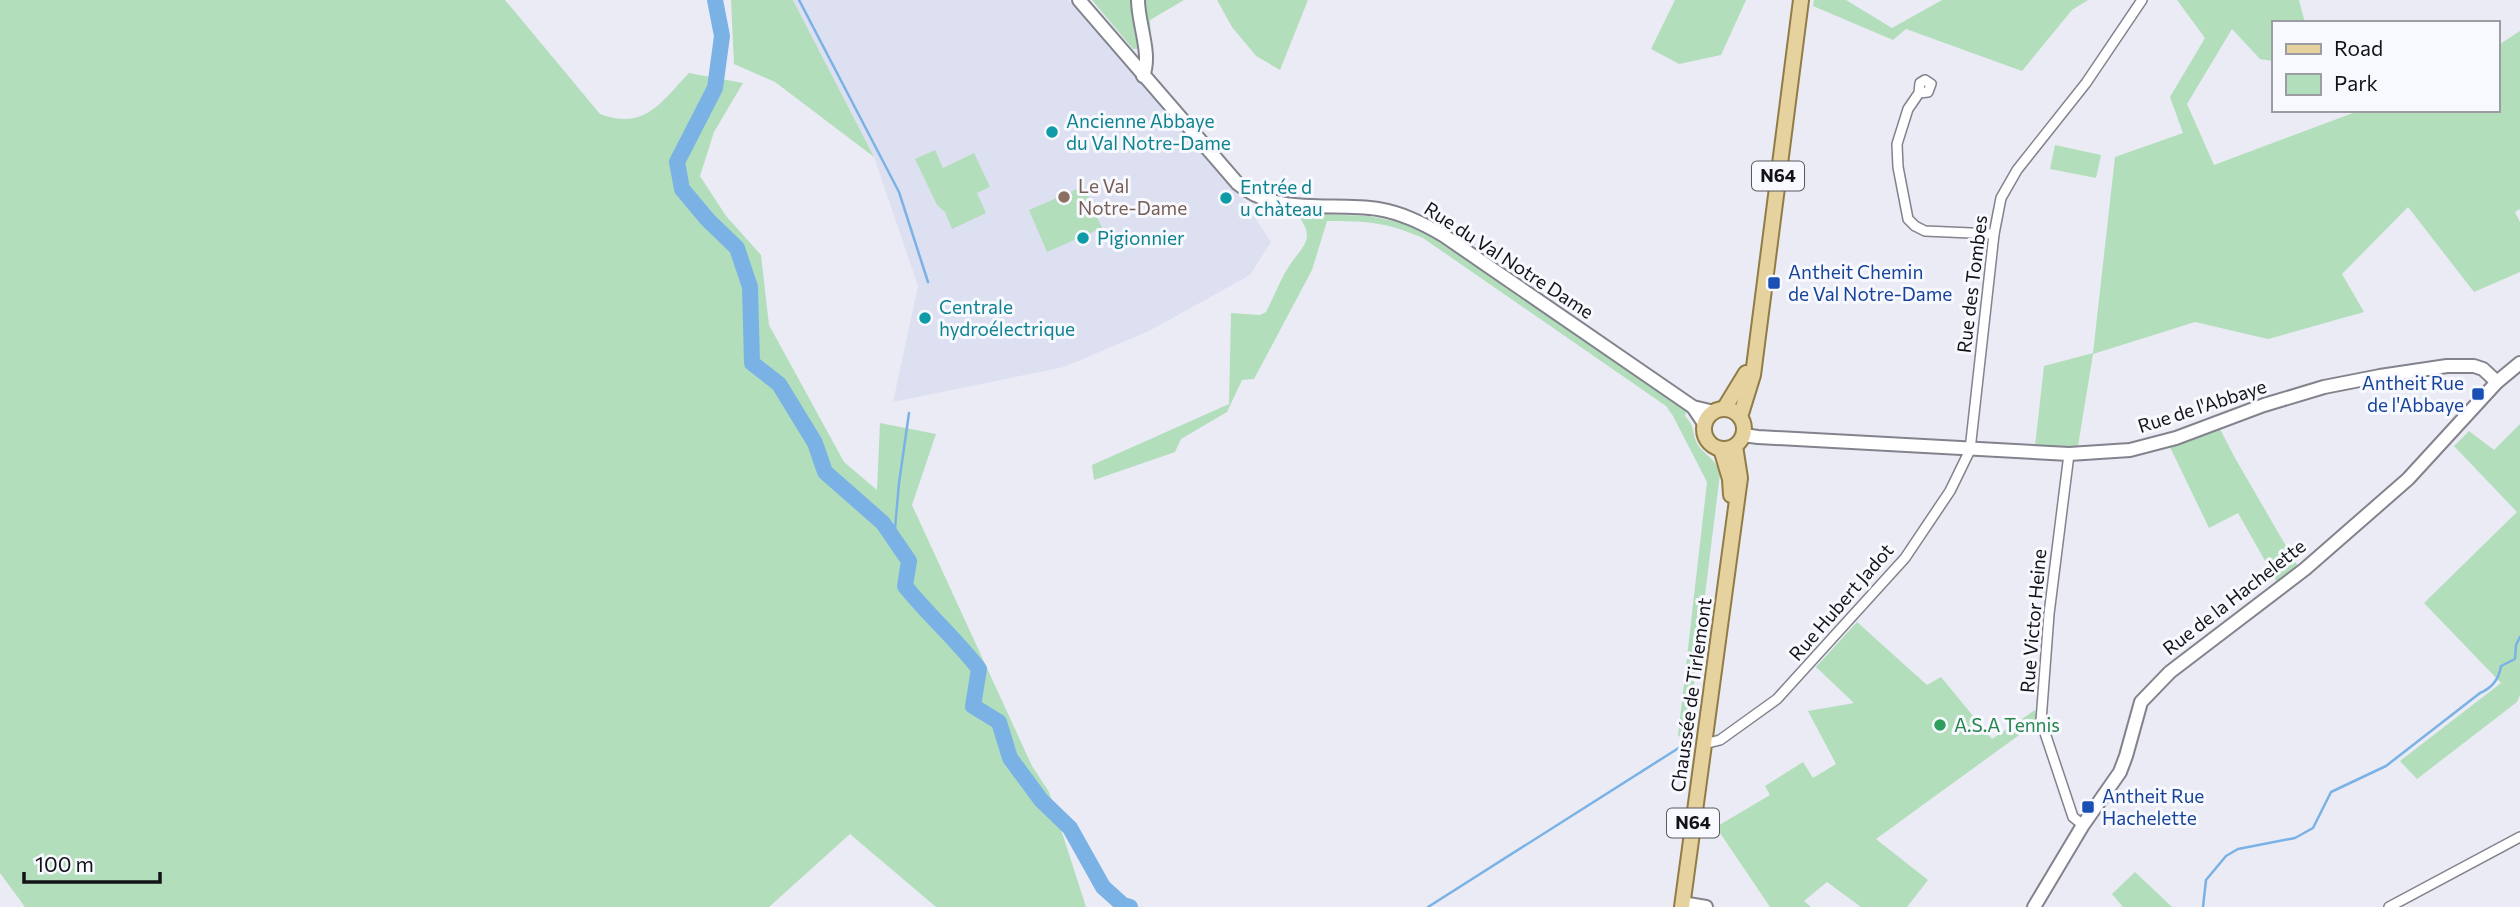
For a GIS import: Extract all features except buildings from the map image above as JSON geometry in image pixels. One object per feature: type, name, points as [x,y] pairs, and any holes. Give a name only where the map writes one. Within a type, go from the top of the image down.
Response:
[{"type":"main road","name":"Chaussée de Tirlemont","points":[[1682,905],[1732,529],[1730,479],[1733,443],[1744,428],[1740,416],[1753,375],[1801,0]]},
{"type":"main road","name":"Chaussée de Tirlemont","points":[[1733,443],[1707,440],[1704,425],[1719,410],[1747,372],[1755,352]]},
{"type":"main road","points":[[1719,410],[1740,416]]},
{"type":"street","name":"Rue du Val Notre Dame","points":[[1079,0],[1238,184],[1257,199],[1287,204],[1374,209],[1398,214],[1427,226],[1693,407],[1704,425]]},
{"type":"street","points":[[1138,0],[1138,17],[1147,66],[1143,76]]},
{"type":"street","name":"Rue des Tombes","points":[[1970,450],[1994,233],[2001,198],[2017,170],[2086,83],[2142,0]]},
{"type":"street","points":[[1919,93],[1908,109],[1897,144],[1898,167],[1908,219],[1925,231],[1994,233]]},
{"type":"street","name":"Rue de la Hachelette","points":[[2034,907],[2083,825],[2120,772],[2141,702],[2170,672],[2305,569],[2408,479],[2497,382],[2520,363]]},
{"type":"street","name":"Rue de l'Abbaye","points":[[1733,443],[2068,454],[2130,450],[2176,438],[2264,405],[2324,387],[2380,376],[2447,366],[2474,366],[2483,369],[2497,382]]},
{"type":"street","name":"Rue du Val Notre Dame","points":[[1693,407],[1719,410]]},
{"type":"street","name":"Rue Hubert Jadot","points":[[1704,744],[1720,740],[1777,699],[1818,656],[1905,558],[1950,491],[1970,450]]},
{"type":"street","name":"Rue Victor Heine","points":[[2068,454],[2049,614],[2041,721],[2073,817],[2083,825]]},
{"type":"street","points":[[2389,907],[2520,837]]},
{"type":"street","points":[[1682,905],[1706,907]]},
{"type":"shaded area","name":"Le Val Notre-Dame","points":[[793,0],[1068,0],[1237,190],[1271,242],[1250,275],[1149,331],[1064,367],[893,402],[918,286],[874,157]]},
{"type":"green space","points":[[0,0],[505,0],[600,114],[629,119],[641,116],[660,103],[689,73],[743,83],[714,132],[700,176],[726,216],[761,255],[769,325],[844,462],[877,490],[880,423],[936,434],[912,505],[1032,766],[1049,792],[1086,907],[936,907],[850,834],[769,907],[25,907],[0,873]]},
{"type":"green space","points":[[731,0],[793,0],[874,157],[775,82],[734,64]]},
{"type":"green space","points":[[1092,0],[1184,0],[1150,20],[1151,36],[1137,34],[1138,49],[1133,49]]},
{"type":"green space","points":[[1217,0],[1308,0],[1280,70],[1256,56],[1232,27]]},
{"type":"green space","points":[[1675,0],[1746,0],[1721,55],[1679,64],[1651,49]]},
{"type":"green space","points":[[1814,0],[1846,0],[1892,28],[1942,0],[2088,0],[2072,10],[2022,71],[1906,29],[1893,40],[1813,6]]},
{"type":"green space","points":[[2177,0],[2299,0],[2304,21],[2272,21],[2272,61],[2260,59],[2232,29],[2187,104],[2214,165],[2356,112],[2499,112],[2499,45],[2520,31],[2520,209],[2515,212],[2520,222],[2520,272],[2474,292],[2408,207],[2342,274],[2364,312],[2268,339],[2195,322],[2093,354],[2078,446],[2035,446],[2044,366],[2093,353],[2115,157],[2183,133],[2170,97],[2205,38]]},
{"type":"green space","points":[[2055,145],[2101,155],[2096,178],[2050,169]]},
{"type":"green space","points":[[935,150],[943,168],[974,153],[990,187],[977,193],[986,213],[952,229],[915,159]]},
{"type":"green space","points":[[1084,186],[1102,228],[1047,252],[1029,210]]},
{"type":"green space","points":[[1296,213],[1369,216],[1418,226],[1687,410],[1685,416],[1692,426],[1696,441],[1715,463],[1720,474],[1687,739],[1678,736],[1707,482],[1673,416],[1666,406],[1423,238],[1376,224],[1327,221],[1312,270],[1254,379],[1242,380],[1227,412],[1181,439],[1175,452],[1094,480],[1092,465],[1229,404],[1231,313],[1260,315],[1266,312],[1286,271],[1306,241],[1306,229]]},
{"type":"green space","points":[[2520,424],[2520,695],[2517,702],[2417,779],[2400,761],[2501,683],[2424,603],[2517,512],[2454,446],[2469,431],[2494,450]]},
{"type":"green space","points":[[2220,429],[2297,565],[2277,582],[2238,513],[2209,528],[2169,445]]},
{"type":"green space","points":[[1857,622],[1927,685],[1941,677],[1992,739],[2035,710],[2037,722],[1876,839],[1928,880],[1907,907],[1861,907],[1827,882],[1804,901],[1811,907],[1770,907],[1716,827],[1770,795],[1765,786],[1803,762],[1813,778],[1836,764],[1808,711],[1854,703],[1816,667]]},
{"type":"green space","points":[[2135,872],[2172,907],[2123,907],[2112,894]]},
{"type":"waterway","points":[[715,0],[722,36],[715,88],[677,162],[682,189],[708,220],[737,248],[750,287],[752,363],[779,384],[815,443],[825,472],[883,523],[909,561],[905,586],[979,669],[973,706],[999,722],[1010,758],[1041,800],[1070,828],[1103,887],[1123,905],[1130,907]]},
{"type":"waterway","points":[[799,0],[899,192],[928,282]]},
{"type":"waterway","points":[[894,540],[909,413]]},
{"type":"waterway","points":[[2203,907],[2206,880],[2226,856],[2238,849],[2295,838],[2313,828],[2331,792],[2386,766],[2491,686],[2497,679],[2501,666],[2515,659],[2516,645],[2520,637]]},
{"type":"waterway","points":[[1428,907],[1685,744]]},
{"type":"place","name":"Ancienne Abbaye du Val Notre-Dame","points":[[1052,132]]},
{"type":"place","name":"Le Val Notre-Dame","points":[[1064,197]]},
{"type":"place","name":"Entrée d u chàteau","points":[[1226,198]]},
{"type":"place","name":"Pigionnier","points":[[1083,238]]},
{"type":"place","name":"Antheit Chemin de Val Notre-Dame","points":[[1774,283]]},
{"type":"place","name":"Centrale hydroélectrique","points":[[925,318]]},
{"type":"place","name":"Antheit Rue de l'Abbaye","points":[[2478,394]]},
{"type":"place","name":"A.S.A Tennis","points":[[1940,725]]},
{"type":"place","name":"Antheit Rue Hachelette","points":[[2088,807]]}]
